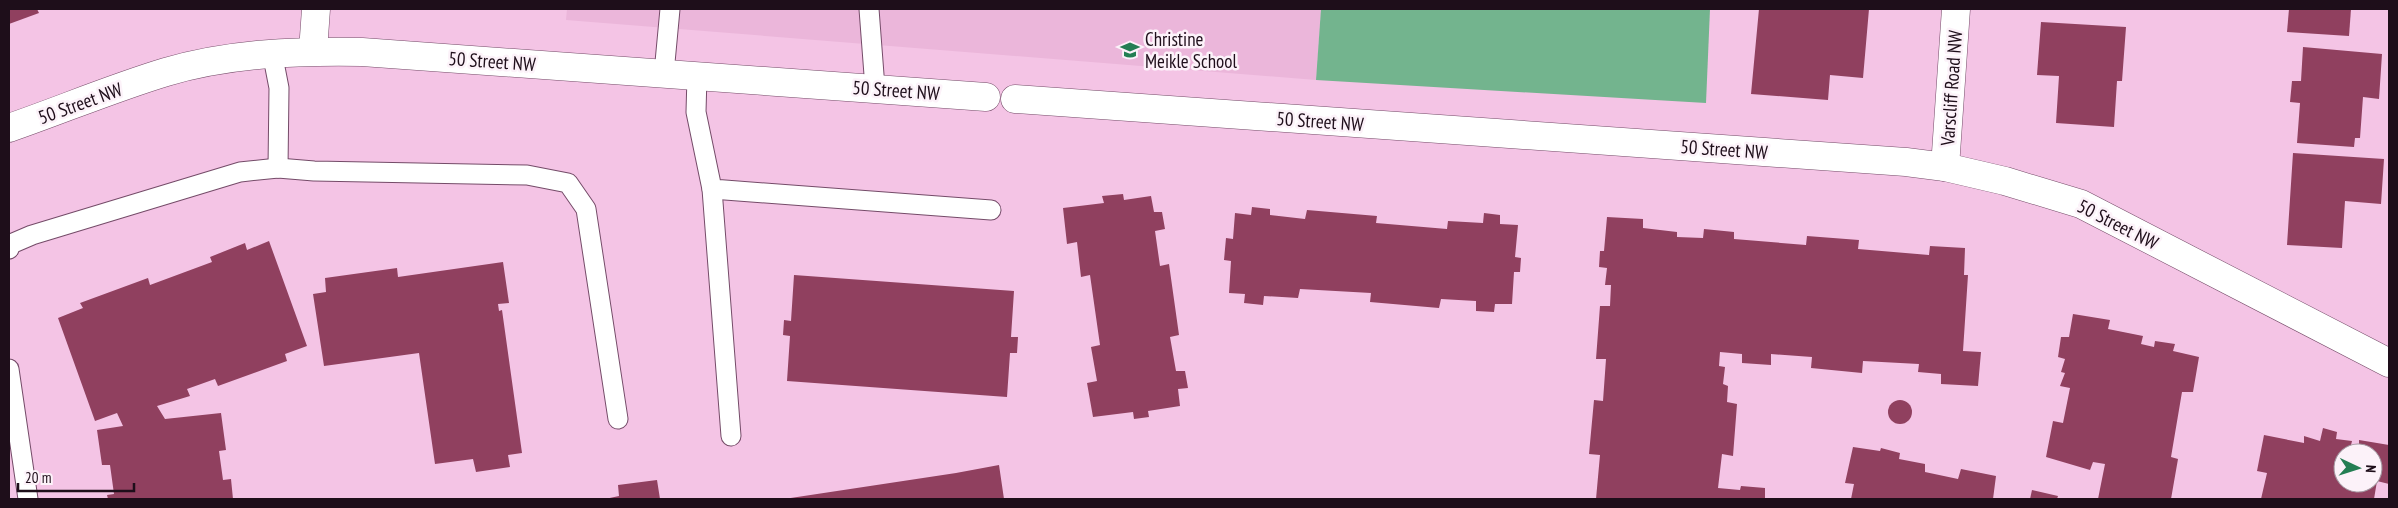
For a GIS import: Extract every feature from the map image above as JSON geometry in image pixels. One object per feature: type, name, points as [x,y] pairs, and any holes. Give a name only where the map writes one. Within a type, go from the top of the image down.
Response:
[{"type":"street","points":[[313,51],[316,9]]},
{"type":"street","name":"Varscliff Road NW","points":[[1945,167],[1956,9]]},
{"type":"street","name":"50 Street NW","points":[[9,128],[166,72],[201,63],[272,52],[362,52],[986,96]]},
{"type":"street","name":"50 Street NW","points":[[1015,99],[1906,162],[1945,167],[2038,190],[2081,204],[2389,363]]},
{"type":"lane","points":[[664,73],[670,9]]},
{"type":"lane","points":[[869,9],[875,88]]},
{"type":"lane","points":[[272,52],[279,88],[278,168]]},
{"type":"lane","points":[[697,76],[696,112],[712,189],[731,436]]},
{"type":"lane","points":[[9,249],[11,244],[32,235],[240,172],[278,168],[527,175],[568,184],[586,209],[618,419]]},
{"type":"lane","points":[[712,189],[992,210]]},
{"type":"lane","points":[[9,369],[28,499]]},
{"type":"shaded area","name":"Christine Meikle School","points":[[567,9],[1321,9],[1316,80],[566,20]]},
{"type":"green space","points":[[1321,9],[1710,9],[1706,103],[1316,80]]},
{"type":"building","points":[[9,9],[37,9],[39,13],[9,24]]},
{"type":"building","points":[[1759,9],[1869,9],[1863,78],[1830,75],[1828,100],[1751,94]]},
{"type":"building","points":[[2289,9],[2351,9],[2349,36],[2287,32]]},
{"type":"building","points":[[2041,22],[2126,27],[2122,81],[2117,81],[2114,127],[2056,123],[2059,76],[2037,75]]},
{"type":"building","points":[[2303,47],[2382,54],[2379,99],[2363,97],[2360,138],[2355,138],[2354,147],[2297,143],[2300,103],[2290,102],[2292,81],[2301,81]]},
{"type":"building","points":[[2293,153],[2384,159],[2381,204],[2345,201],[2342,248],[2287,245]]},
{"type":"building","points":[[1123,194],[1124,200],[1151,196],[1154,212],[1162,212],[1165,229],[1155,231],[1160,266],[1169,264],[1179,335],[1170,337],[1176,371],[1185,371],[1188,388],[1178,389],[1180,406],[1148,411],[1149,417],[1134,419],[1133,412],[1093,417],[1087,383],[1097,381],[1091,347],[1100,345],[1090,275],[1081,277],[1077,242],[1067,244],[1063,208],[1104,203],[1102,196]]},
{"type":"building","points":[[1252,207],[1270,209],[1270,215],[1305,219],[1307,210],[1377,216],[1376,223],[1447,229],[1448,221],[1483,223],[1484,213],[1500,215],[1500,224],[1518,225],[1515,257],[1521,258],[1520,272],[1514,272],[1512,304],[1495,304],[1494,312],[1476,311],[1476,301],[1441,299],[1439,308],[1370,302],[1371,293],[1300,289],[1298,298],[1264,296],[1263,305],[1244,303],[1245,294],[1229,293],[1231,261],[1224,260],[1226,238],[1233,239],[1235,213],[1251,215]]},
{"type":"building","points":[[1607,217],[1643,219],[1643,228],[1677,232],[1677,237],[1703,238],[1704,229],[1734,232],[1734,239],[1806,245],[1807,236],[1859,240],[1858,249],[1929,255],[1930,246],[1965,248],[1964,275],[1968,275],[1963,351],[1981,352],[1978,386],[1941,384],[1941,374],[1918,372],[1919,364],[1863,361],[1862,373],[1811,368],[1812,357],[1771,354],[1771,365],[1742,363],[1742,354],[1720,352],[1719,366],[1725,367],[1723,384],[1728,386],[1727,402],[1737,404],[1733,456],[1722,454],[1718,488],[1740,490],[1741,486],[1765,488],[1765,499],[1596,499],[1600,455],[1589,454],[1594,400],[1603,401],[1606,359],[1596,359],[1600,306],[1610,306],[1611,285],[1605,285],[1607,268],[1599,267],[1600,251],[1604,251]]},
{"type":"building","points":[[269,241],[307,346],[285,354],[287,361],[218,386],[215,379],[187,389],[190,396],[157,406],[165,419],[221,413],[226,450],[219,451],[223,480],[231,479],[233,499],[108,499],[107,495],[114,494],[110,465],[102,465],[97,430],[123,426],[117,413],[95,421],[58,318],[83,308],[80,303],[148,278],[150,285],[212,262],[210,257],[245,243],[247,250]]},
{"type":"building","points":[[503,262],[509,303],[498,304],[499,311],[502,310],[522,453],[508,455],[510,467],[476,472],[473,459],[435,464],[419,353],[324,366],[313,294],[326,292],[325,278],[397,268],[398,277]]},
{"type":"building","points":[[794,275],[1014,291],[1011,337],[1018,337],[1017,353],[1010,353],[1007,397],[787,381],[790,336],[783,335],[784,320],[791,321]]},
{"type":"building","points":[[2073,314],[2110,320],[2108,329],[2143,336],[2141,344],[2154,347],[2155,341],[2175,344],[2173,351],[2199,357],[2193,392],[2182,392],[2171,457],[2178,459],[2171,499],[2098,499],[2105,464],[2093,462],[2090,470],[2046,457],[2053,421],[2063,423],[2070,388],[2060,386],[2065,373],[2061,372],[2065,359],[2058,357],[2061,337],[2069,337]]},
{"type":"building","points":[[1900,400],[1908,404],[1912,412],[1908,420],[1900,424],[1892,420],[1888,412],[1892,404]]},
{"type":"building","points":[[2323,428],[2337,432],[2336,439],[2352,441],[2352,443],[2333,443],[2333,493],[2375,493],[2374,499],[2261,499],[2267,473],[2257,471],[2264,435],[2304,443],[2304,436],[2320,441]]},
{"type":"building","points":[[2359,440],[2377,443],[2359,443]]},
{"type":"building","points":[[2383,444],[2389,445],[2389,484],[2383,482]]},
{"type":"building","points":[[1853,447],[1880,451],[1881,448],[1900,453],[1899,459],[1925,464],[1925,472],[1958,479],[1961,469],[1996,476],[1993,499],[1851,499],[1854,484],[1845,483]]},
{"type":"building","points":[[999,465],[1004,499],[784,499],[956,473]]},
{"type":"building","points":[[657,480],[660,499],[605,499],[619,496],[618,485]]},
{"type":"building","points":[[2032,490],[2058,496],[2057,499],[2030,499]]},
{"type":"place","name":"Christine Meikle School","points":[[1130,50]]}]
